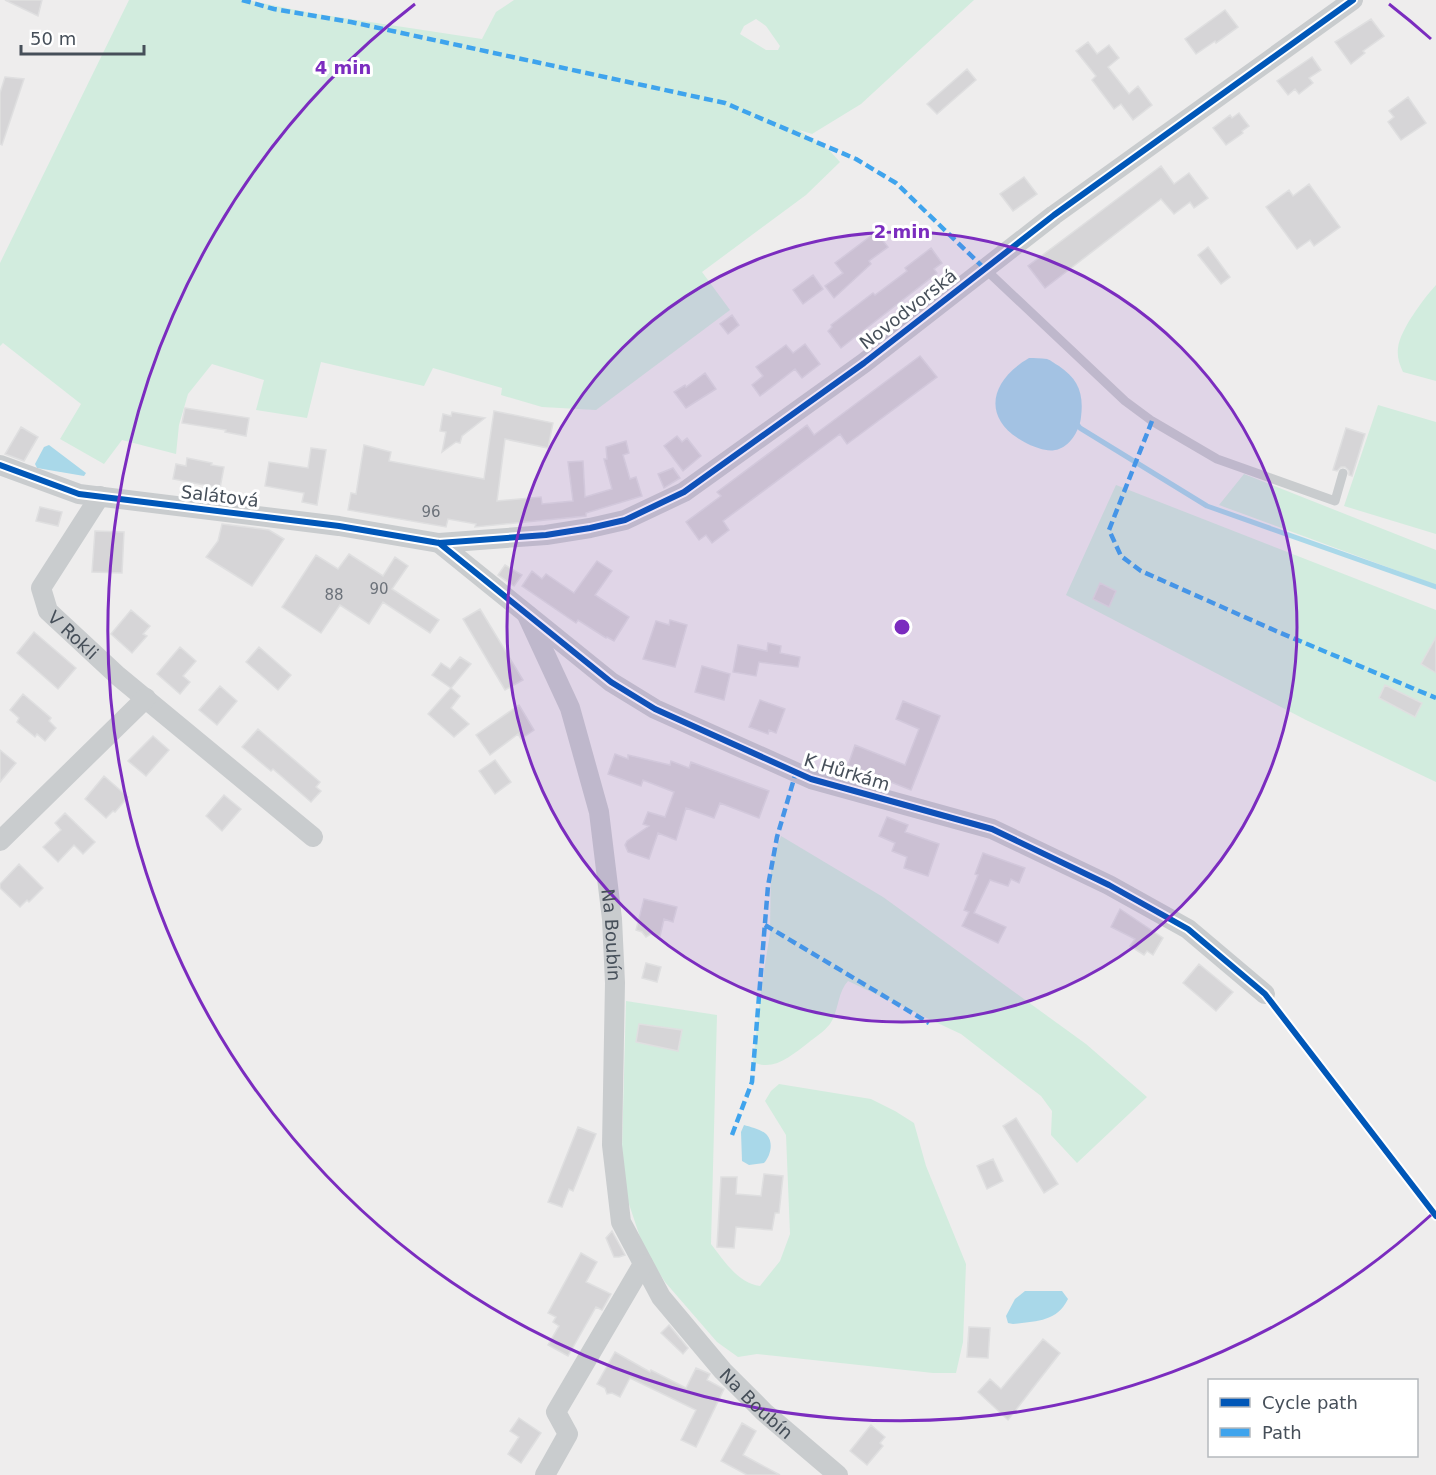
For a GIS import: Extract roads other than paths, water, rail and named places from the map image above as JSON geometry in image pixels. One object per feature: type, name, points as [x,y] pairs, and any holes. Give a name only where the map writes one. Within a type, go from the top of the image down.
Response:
[{"type":"street","name":"Novodvorská","points":[[440,543],[489,540],[590,528],[625,520],[684,492],[864,363],[1064,208],[1353,0]]},
{"type":"street","name":"Salátová","points":[[0,465],[79,495],[339,526],[440,543]]},
{"type":"street","name":"V Rokli","points":[[100,496],[41,588],[48,611],[146,698],[313,837]]},
{"type":"street","name":"K Hůrkám","points":[[440,543],[611,682],[655,710],[811,779],[992,829],[1109,885],[1188,928],[1265,994]]},
{"type":"street","name":"Na Boubín","points":[[527,615],[570,708],[599,812],[612,919],[615,983],[612,1145],[621,1222],[661,1297],[723,1371],[764,1412],[838,1475]]},
{"type":"street","points":[[0,841],[146,698]]},
{"type":"street","points":[[545,1475],[568,1434],[556,1412],[643,1264]]},
{"type":"lane","points":[[984,268],[1125,401],[1152,421],[1217,459],[1335,501],[1343,473]]},
{"type":"water","points":[[1029,358],[1047,359],[1059,366],[1071,376],[1078,387],[1082,401],[1079,426],[1071,440],[1059,449],[1047,450],[1028,444],[1013,435],[997,413],[998,390],[1005,378]]},
{"type":"water","points":[[49,445],[86,473],[84,476],[37,468],[35,464],[44,447]]},
{"type":"water","points":[[744,1125],[763,1132],[769,1138],[770,1150],[764,1163],[749,1165],[742,1161],[741,1132]]},
{"type":"water","points":[[1025,1291],[1062,1291],[1068,1299],[1058,1312],[1045,1319],[1008,1323],[1006,1316],[1015,1299]]},
{"type":"waterway","points":[[1077,424],[1207,506],[1436,587]]}]
